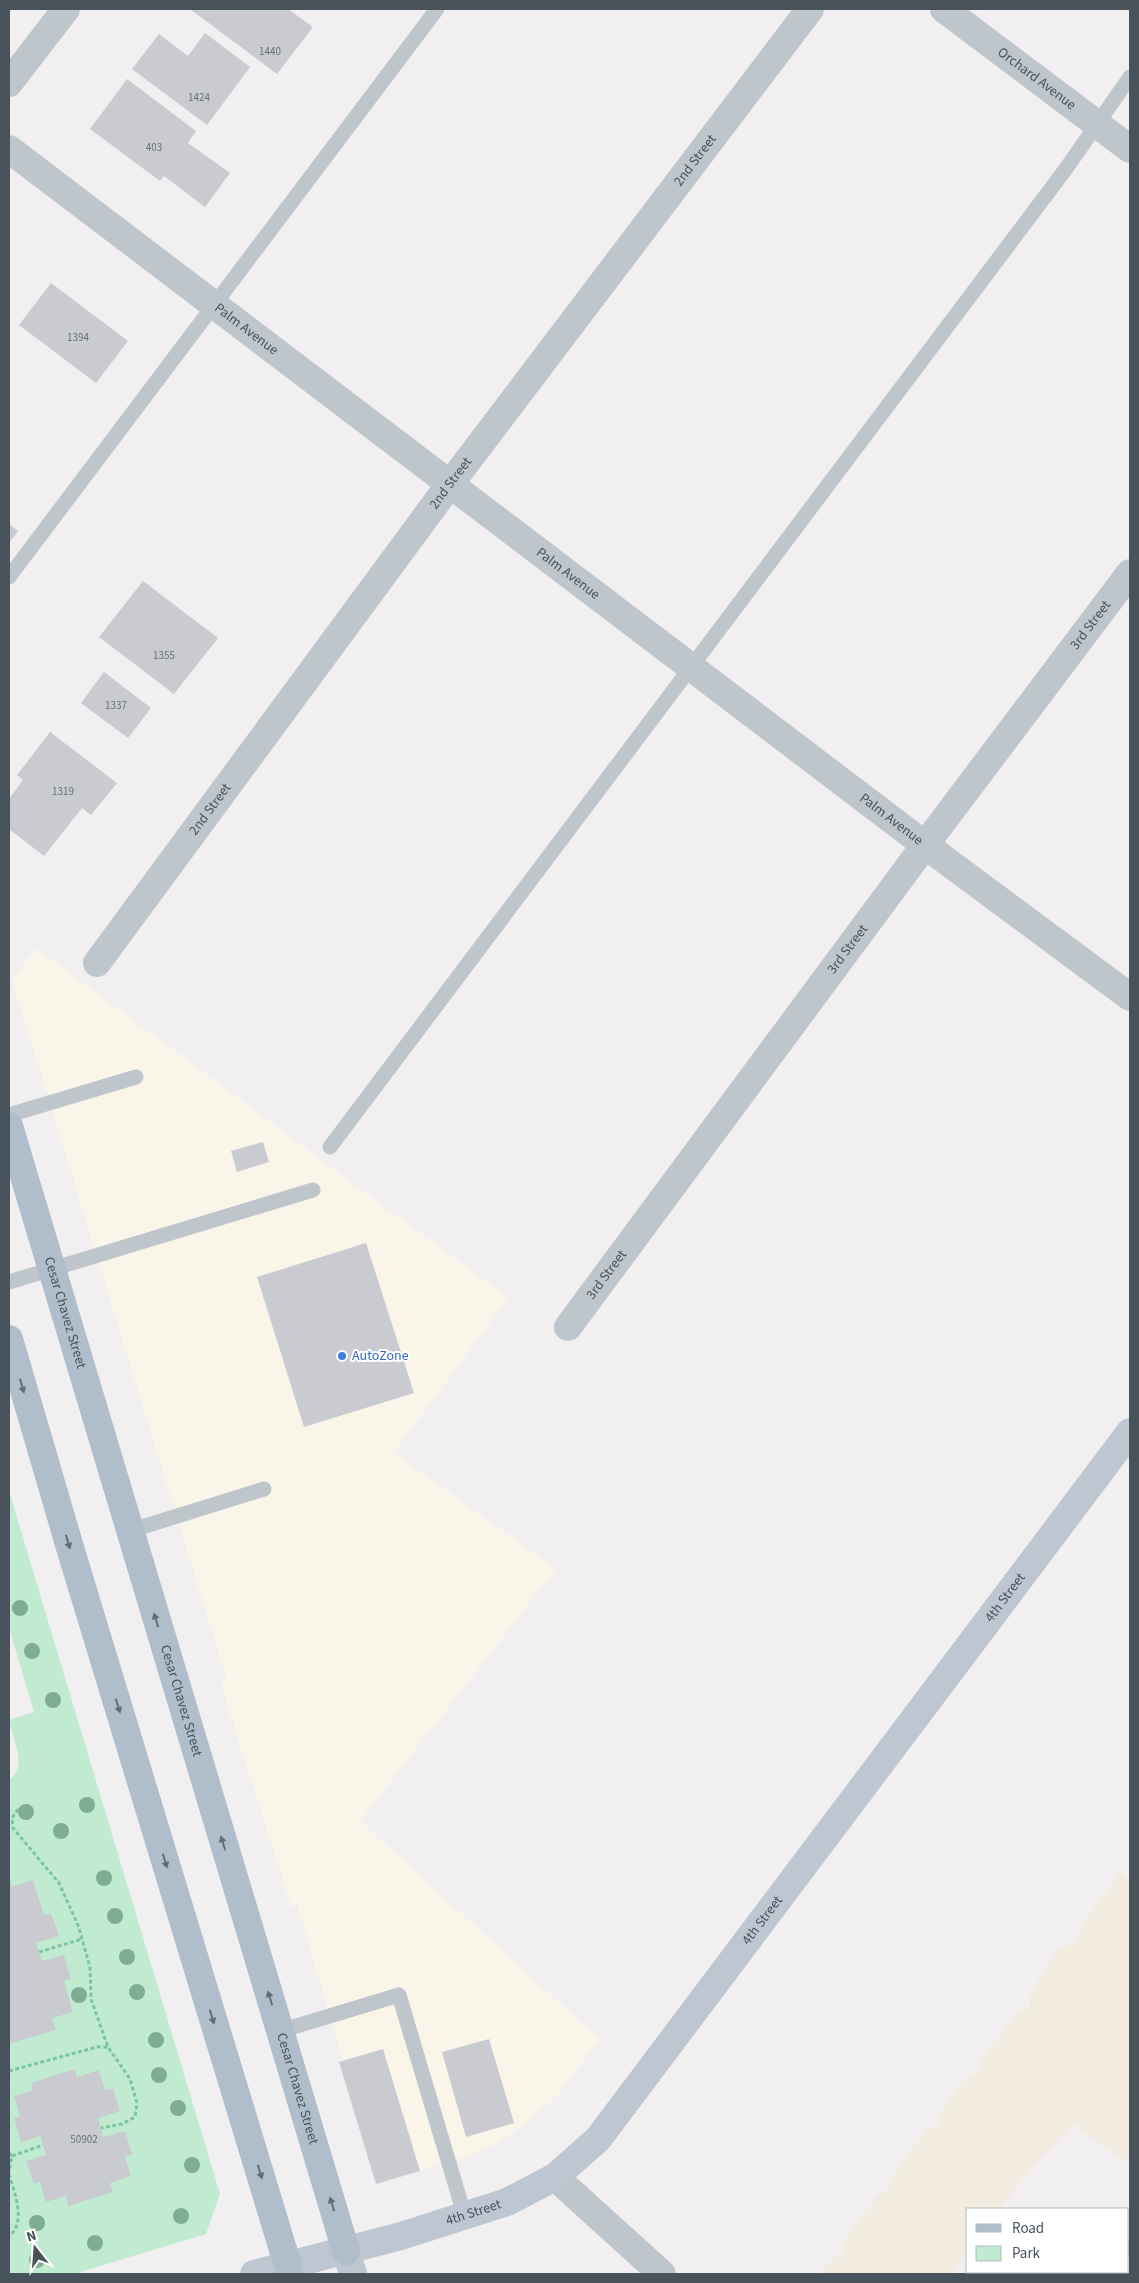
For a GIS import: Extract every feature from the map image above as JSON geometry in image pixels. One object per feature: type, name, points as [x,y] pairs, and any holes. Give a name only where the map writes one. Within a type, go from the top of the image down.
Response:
[{"type":"main road","name":"Cesar Chavez Street","points":[[9,1126],[50,1269],[350,2262]]},
{"type":"main road","points":[[9,1339],[70,1550],[289,2270]]},
{"type":"street","points":[[9,83],[66,9]]},
{"type":"street","name":"2nd Street","points":[[97,963],[450,484],[810,9]]},
{"type":"street","name":"Orchard Avenue","points":[[944,9],[1130,149]]},
{"type":"street","name":"Palm Avenue","points":[[9,149],[925,845],[1130,997]]},
{"type":"street","name":"3rd Street","points":[[568,1327],[925,845],[1130,573]]},
{"type":"street","name":"4th Street","points":[[254,2274],[350,2262],[507,2202],[555,2177],[598,2139],[1130,1432]]},
{"type":"street","points":[[555,2177],[662,2274]]},
{"type":"lane","points":[[9,577],[437,9]]},
{"type":"lane","points":[[330,1147],[1065,170],[1130,77]]},
{"type":"lane","points":[[9,1115],[136,1076]]},
{"type":"lane","points":[[9,1282],[313,1190]]},
{"type":"lane","points":[[129,1531],[264,1490]]},
{"type":"lane","points":[[280,2031],[399,1995],[465,2217]]},
{"type":"path","points":[[18,1809],[12,1818],[13,1828],[59,1883],[82,1940],[90,1967],[90,1999],[108,2047],[130,2079],[137,2103],[135,2117],[122,2124],[101,2128]]},
{"type":"path","points":[[39,1952],[82,1940]]},
{"type":"path","points":[[9,2071],[96,2047],[108,2047]]},
{"type":"path","points":[[9,2236],[12,2234],[17,2220],[18,2204],[9,2173],[10,2154],[43,2145]]},
{"type":"shaded area","points":[[36,948],[508,1298],[394,1453],[556,1569],[360,1821],[599,2039],[559,2094],[528,2122],[492,2146],[460,2159],[379,2183],[297,1904],[292,1909],[221,1685],[226,1677],[12,980]]},
{"type":"green space","points":[[9,1491],[220,2194],[206,2234],[74,2274],[9,2274],[9,1806],[11,1805],[9,1780],[15,1774],[19,1760],[9,1720],[34,1712],[9,1628]]},
{"type":"sand","points":[[1120,1872],[1130,1880],[1130,2165],[1073,2124],[1031,2168],[1001,2208],[966,2208],[966,2255],[951,2274],[820,2274],[831,2260],[842,2254],[843,2242],[878,2195],[889,2191],[890,2179],[928,2128],[938,2125],[943,2110],[954,2093],[967,2078],[979,2070],[981,2060],[1018,2011],[1030,2008],[1031,1992],[1058,1949],[1078,1942],[1080,1929]]},
{"type":"building","points":[[190,9],[288,9],[313,27],[277,74]]},
{"type":"building","points":[[205,33],[250,67],[207,125],[132,69],[159,34],[188,56]]},
{"type":"building","points":[[127,79],[196,131],[188,143],[230,173],[205,207],[164,176],[160,181],[90,129]]},
{"type":"building","points":[[51,283],[128,341],[96,383],[19,325]]},
{"type":"building","points":[[9,524],[18,531],[9,543]]},
{"type":"building","points":[[143,581],[218,638],[174,694],[99,637]]},
{"type":"building","points":[[104,672],[151,708],[128,738],[81,703]]},
{"type":"building","points":[[50,732],[117,783],[91,815],[82,808],[44,856],[9,829],[9,799],[23,780],[17,775]]},
{"type":"building","points":[[263,1142],[269,1162],[237,1172],[231,1151]]},
{"type":"building","name":"AutoZone","points":[[366,1243],[414,1393],[304,1427],[257,1277]]},
{"type":"building","points":[[9,1877],[12,1887],[33,1880],[44,1915],[51,1913],[59,1936],[36,1943],[42,1961],[64,1955],[71,1979],[64,1981],[73,2012],[52,2018],[56,2030],[11,2043],[9,2035]]},
{"type":"building","points":[[489,2039],[514,2123],[466,2137],[442,2052]]},
{"type":"building","points":[[383,2049],[420,2171],[376,2184],[339,2062]]},
{"type":"building","points":[[75,2069],[77,2077],[99,2070],[105,2090],[113,2088],[120,2111],[98,2118],[103,2137],[125,2131],[132,2154],[125,2157],[131,2176],[110,2183],[113,2192],[68,2206],[66,2196],[46,2202],[40,2182],[34,2184],[26,2161],[46,2155],[40,2136],[21,2142],[14,2118],[20,2116],[14,2096],[33,2090],[31,2083]]},
{"type":"place","name":"AutoZone","points":[[342,1356]]}]
